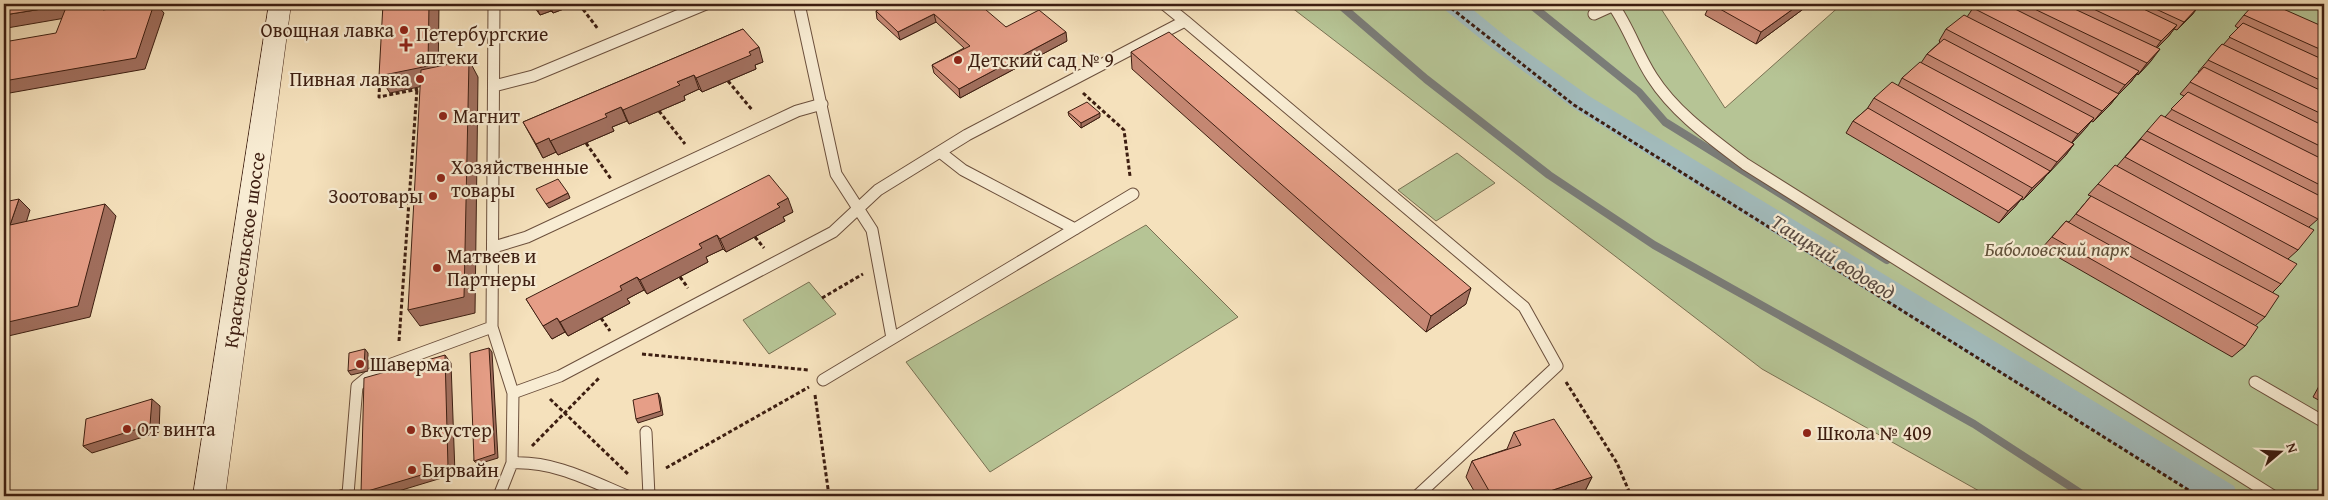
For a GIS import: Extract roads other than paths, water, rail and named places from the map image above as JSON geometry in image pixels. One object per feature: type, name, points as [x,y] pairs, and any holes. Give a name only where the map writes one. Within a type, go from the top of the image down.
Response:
[{"type":"main road","name":"Красносельское шоссе","points":[[209,496],[280,4]]},
{"type":"lane","points":[[494,4],[494,247],[492,327],[512,393],[512,463],[499,496]]},
{"type":"lane","points":[[494,86],[533,76],[706,4]]},
{"type":"lane","points":[[800,4],[836,174],[872,230],[892,338]]},
{"type":"lane","points":[[1164,4],[1524,307],[1557,366],[1417,496]]},
{"type":"lane","points":[[1594,14],[1614,4],[1627,24],[1652,77],[1675,106],[1745,164],[2273,496]]},
{"type":"lane","points":[[512,393],[560,376],[832,232],[878,190],[966,135],[1185,21]]},
{"type":"lane","points":[[494,247],[527,237],[796,111],[822,104]]},
{"type":"lane","points":[[940,152],[963,170],[1075,229]]},
{"type":"lane","points":[[823,380],[1133,194]]},
{"type":"lane","points":[[341,496],[348,494],[357,386],[378,369],[492,327]]},
{"type":"lane","points":[[2255,382],[2324,422]]},
{"type":"lane","points":[[646,432],[649,496]]},
{"type":"lane","points":[[512,463],[549,464],[627,496]]},
{"type":"waterway","points":[[1339,4],[1426,79],[1549,175],[1654,245],[1974,424],[2085,496]]},
{"type":"waterway","name":"Таицкий водовод","points":[[1452,4],[1501,44],[1581,102],[2223,496]]},
{"type":"waterway","points":[[1530,4],[1639,92],[1665,122],[1887,260]]},
{"type":"place","name":"Овощная лавка","points":[[404,30]]},
{"type":"place","name":"Петербургские аптеки","points":[[406,45]]},
{"type":"place","name":"Детский сад № 9","points":[[958,60]]},
{"type":"place","name":"Пивная лавка","points":[[420,79]]},
{"type":"place","name":"Магнит","points":[[443,116]]},
{"type":"place","name":"Хозяйственные товары","points":[[441,178]]},
{"type":"place","name":"Зоотовары","points":[[433,196]]},
{"type":"place","name":"Матвеев и Партнеры","points":[[437,268]]},
{"type":"place","name":"Шаверма","points":[[360,364]]},
{"type":"place","name":"От винта","points":[[127,429]]},
{"type":"place","name":"Вкустер","points":[[411,430]]},
{"type":"place","name":"Школа № 409","points":[[1807,433]]},
{"type":"place","name":"Бирвайн","points":[[412,470]]},
{"type":"park label","name":"Баболовский парк","points":[[2057,249]]}]
